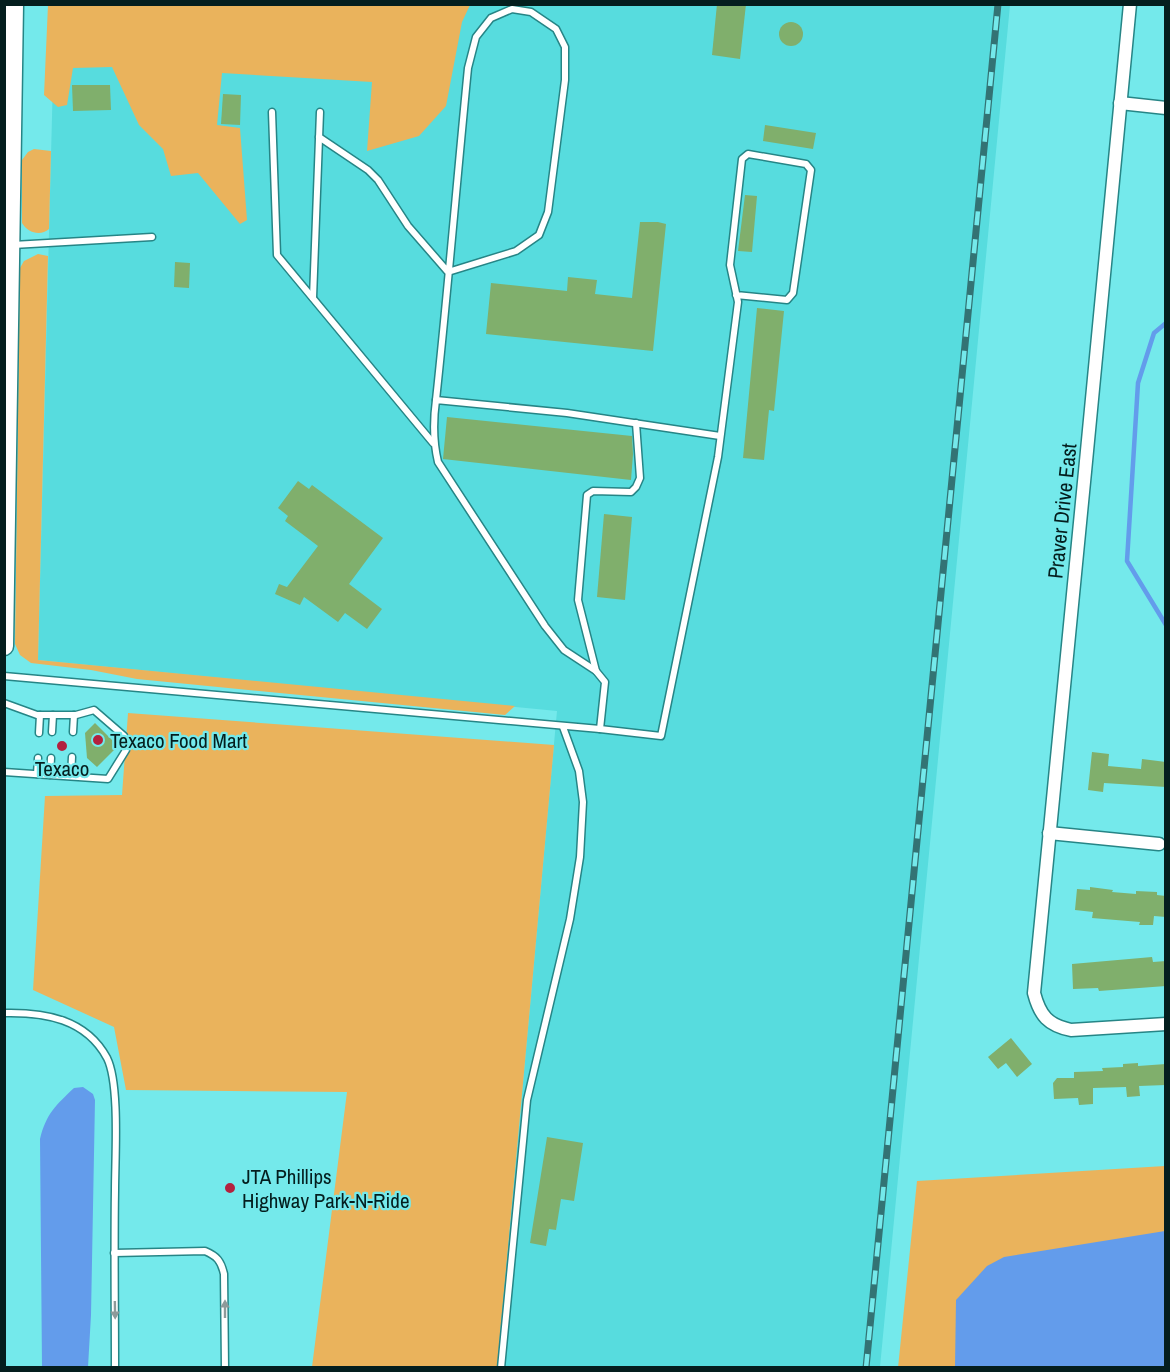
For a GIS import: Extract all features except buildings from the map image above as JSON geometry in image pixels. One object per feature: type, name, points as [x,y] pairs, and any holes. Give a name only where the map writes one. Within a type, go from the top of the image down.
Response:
[{"type":"main road","points":[[4,646],[14,4]]},
{"type":"street","name":"Praver Drive East","points":[[1130,4],[1034,993],[1038,1008],[1046,1019],[1059,1027],[1071,1030],[1166,1024]]},
{"type":"street","points":[[1120,103],[1166,108]]},
{"type":"street","points":[[1049,833],[1159,844]]},
{"type":"lane","points":[[448,272],[516,250],[538,235],[548,212],[565,80],[565,48],[556,29],[531,12],[512,9],[491,18],[476,37],[468,68],[433,424],[434,444],[438,462],[545,626],[564,650],[596,671],[605,682],[600,729]]},
{"type":"lane","points":[[272,112],[277,255],[434,444]]},
{"type":"lane","points":[[313,298],[320,112]]},
{"type":"lane","points":[[319,137],[350,156],[373,175],[408,226],[448,272]]},
{"type":"lane","points":[[4,676],[661,736],[718,457],[738,302],[736,295],[730,265],[741,159],[748,154],[806,164],[811,170],[793,292],[787,300],[736,295]]},
{"type":"lane","points":[[10,245],[152,237]]},
{"type":"lane","points":[[436,400],[567,413],[720,436]]},
{"type":"lane","points":[[596,671],[578,600],[587,495],[593,491],[631,492],[636,487],[640,478],[636,423]]},
{"type":"lane","points":[[4,704],[40,715],[74,715],[94,710],[124,736],[126,750],[108,779],[4,771]]},
{"type":"lane","points":[[39,733],[40,715]]},
{"type":"lane","points":[[52,732],[53,715]]},
{"type":"lane","points":[[73,732],[74,715]]},
{"type":"lane","points":[[501,1368],[527,1100],[570,919],[580,856],[583,802],[579,771],[563,727]]},
{"type":"lane","points":[[71,776],[72,757]]},
{"type":"lane","points":[[37,774],[38,758]]},
{"type":"lane","points":[[50,775],[51,758]]},
{"type":"lane","points":[[4,1013],[52,1017],[72,1023],[94,1041],[107,1059],[114,1081],[115,1368]]},
{"type":"lane","points":[[114,1253],[205,1251],[216,1256],[222,1265],[224,1274],[225,1368]]},
{"type":"shaded area","points":[[48,4],[470,5],[462,22],[446,106],[419,136],[367,151],[372,82],[222,73],[217,125],[240,128],[247,220],[240,224],[198,173],[171,176],[163,149],[139,125],[112,67],[73,68],[67,105],[58,107],[44,95]]},
{"type":"shaded area","points":[[58,5],[1010,5],[880,1367],[497,1367],[557,711],[38,660],[53,78]]},
{"type":"shaded area","points":[[34,149],[51,151],[49,229],[42,233],[30,231],[22,223],[22,160],[28,152]]},
{"type":"shaded area","points":[[38,254],[48,256],[38,660],[515,706],[505,715],[137,679],[91,670],[31,663],[20,655],[15,644],[20,268],[24,261]]},
{"type":"shaded area","points":[[128,713],[554,745],[497,1367],[312,1367],[347,1092],[126,1090],[114,1027],[33,990],[45,796],[122,795]]},
{"type":"shaded area","points":[[83,1087],[93,1094],[95,1100],[88,1367],[42,1367],[40,1139],[45,1123],[57,1105],[74,1088]]},
{"type":"shaded area","points":[[1165,1166],[1165,1367],[898,1368],[917,1181]]},
{"type":"shaded area","points":[[1165,1231],[1165,1367],[955,1367],[956,1300],[987,1266],[1004,1257]]},
{"type":"waterway","points":[[1166,323],[1154,333],[1138,383],[1127,561],[1166,625]]},
{"type":"railway","points":[[866,1368],[998,4]]},
{"type":"place","name":"Texaco Food Mart","points":[[98,740]]},
{"type":"place","name":"Texaco","points":[[62,746]]},
{"type":"place","name":"JTA Phillips Highway Park-N-Ride","points":[[230,1188]]}]
